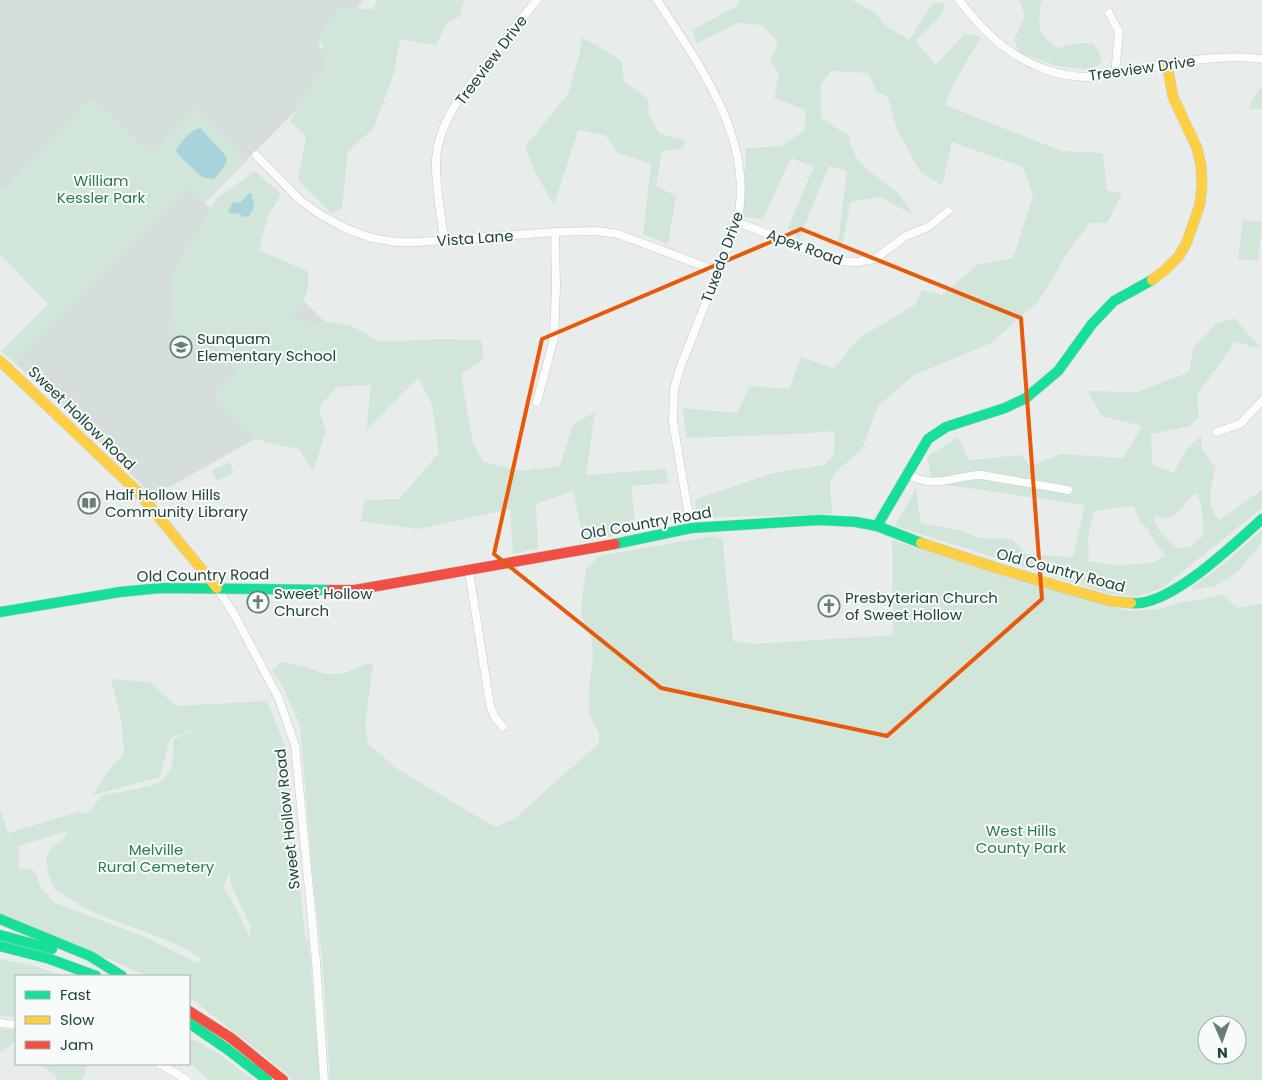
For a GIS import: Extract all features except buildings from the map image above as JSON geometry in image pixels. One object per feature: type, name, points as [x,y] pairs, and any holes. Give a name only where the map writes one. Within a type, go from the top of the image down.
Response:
[{"type":"main road","points":[[877,526],[928,439],[946,426],[1005,408],[1026,398],[1058,371],[1092,324],[1114,301],[1149,282],[1179,256],[1187,242],[1200,204],[1202,185],[1201,165],[1197,148],[1174,97],[1167,64]]},
{"type":"main road","name":"Sweet Hollow Road","points":[[0,361],[139,493],[216,588]]},
{"type":"main road","name":"Old Country Road","points":[[0,612],[120,592],[161,588],[355,590],[469,571],[691,528],[820,520],[856,522],[877,526],[933,548],[1000,570],[1110,600],[1136,604],[1167,594],[1197,574],[1262,519]]},
{"type":"main road","points":[[0,919],[90,956],[121,975]]},
{"type":"main road","points":[[0,935],[74,956],[121,975]]},
{"type":"main road","points":[[0,946],[93,975]]},
{"type":"main road","points":[[0,955],[85,972]]},
{"type":"main road","points":[[190,1012],[231,1038],[283,1080]]},
{"type":"main road","points":[[190,1025],[227,1049],[266,1080]]},
{"type":"street","name":"Treeview Drive","points":[[444,240],[436,159],[441,136],[450,115],[466,88],[537,0]]},
{"type":"street","name":"Tuxedo Drive","points":[[658,0],[692,52],[710,84],[723,111],[740,166],[740,209],[737,222],[679,371],[674,390],[674,432],[691,528]]},
{"type":"street","name":"Treeview Drive","points":[[959,0],[987,32],[1006,48],[1044,70],[1089,77],[1215,57],[1262,59]]},
{"type":"street","points":[[1109,13],[1119,32],[1115,74]]},
{"type":"street","name":"Vista Lane","points":[[256,155],[301,201],[321,215],[347,229],[372,238],[396,242],[554,232],[618,234],[717,271]]},
{"type":"street","name":"Apex Road","points":[[737,222],[836,261],[857,262],[875,259],[906,236],[928,227],[948,211]]},
{"type":"street","points":[[537,402],[554,338],[556,287],[554,232]]},
{"type":"street","points":[[1217,432],[1240,424],[1262,401]]},
{"type":"street","points":[[907,474],[919,481],[936,482],[981,475],[1068,490]]},
{"type":"street","points":[[469,571],[490,705],[494,716],[503,727]]},
{"type":"street","name":"Sweet Hollow Road","points":[[216,588],[234,614],[279,699],[295,745],[316,969],[324,1080]]},
{"type":"street","points":[[0,1024],[15,1024]]},
{"type":"street","points":[[162,1065],[187,1080]]},
{"type":"highlighted area","points":[[801,229],[1021,318],[1042,599],[887,736],[661,688],[494,554],[542,339]]},
{"type":"shaded area","points":[[0,0],[364,0],[318,45],[338,67],[205,203],[334,331],[318,421],[302,413],[153,496],[85,428],[15,363],[187,186],[87,102],[2,191],[0,188]]},
{"type":"green space","points":[[378,0],[464,0],[460,16],[447,23],[436,45],[400,39],[394,73],[373,129],[348,151],[342,208],[333,213],[298,180],[306,136],[290,122],[308,90],[326,67],[320,34],[339,8],[373,9]]},
{"type":"green space","points":[[738,0],[852,0],[874,12],[886,26],[909,40],[933,3],[944,3],[943,13],[916,41],[936,65],[965,33],[981,37],[953,85],[945,105],[1062,151],[1103,153],[1107,190],[1122,194],[1107,223],[1090,223],[1070,249],[1038,302],[991,343],[914,375],[878,406],[862,449],[836,472],[830,481],[832,514],[695,518],[696,499],[773,473],[825,465],[834,454],[834,431],[686,438],[683,408],[737,413],[750,386],[789,389],[801,357],[834,368],[859,338],[916,304],[922,290],[942,295],[977,265],[1013,258],[1033,196],[1023,167],[952,142],[942,186],[919,170],[896,127],[888,97],[877,92],[868,73],[831,71],[821,84],[821,118],[849,136],[856,156],[864,167],[895,191],[915,216],[880,197],[851,202],[842,244],[838,242],[847,171],[829,166],[799,239],[788,228],[814,166],[791,158],[763,219],[743,217],[746,148],[781,146],[804,131],[806,110],[774,98],[779,73],[770,62],[778,42],[762,25],[738,23],[697,43],[692,30],[739,5]]},
{"type":"green space","points":[[1019,0],[1043,0],[1040,11],[1040,29],[1046,38],[1058,48],[1079,43],[1093,44],[1100,53],[1101,62],[1093,70],[1057,66],[1019,53],[1014,40],[1025,15]]},
{"type":"green space","points":[[582,37],[622,61],[624,82],[648,99],[649,116],[659,133],[686,141],[682,149],[662,151],[656,186],[676,196],[668,244],[643,234],[651,164],[618,153],[605,135],[578,130],[554,205],[536,174],[525,147],[568,94],[580,52]]},
{"type":"green space","points":[[1262,86],[1262,109],[1249,109],[1254,96]]},
{"type":"green space","name":"William Kessler Park","points":[[94,99],[151,154],[195,107],[246,159],[204,203],[187,187],[15,363],[1,351],[48,304],[0,254],[0,188],[2,191],[87,102]]},
{"type":"green space","points":[[255,171],[281,194],[268,216],[259,250],[307,271],[307,291],[292,320],[317,323],[334,322],[354,327],[380,342],[435,339],[481,340],[484,359],[461,374],[473,444],[483,462],[522,471],[560,466],[573,424],[595,412],[586,475],[666,469],[669,483],[631,486],[636,531],[584,542],[573,491],[536,504],[538,548],[513,554],[510,509],[418,529],[361,521],[365,500],[399,499],[439,453],[432,404],[418,377],[366,431],[371,385],[337,387],[318,408],[326,431],[313,471],[299,449],[264,442],[245,431],[228,412],[214,391],[236,376],[229,353],[206,341],[185,363],[175,351],[171,275],[217,198]],"holes":[[[248,194],[253,196],[254,209],[252,215],[236,214],[231,206],[234,202],[240,203]]]},
{"type":"green space","points":[[1243,220],[1262,222],[1258,261],[1238,259]]},
{"type":"green space","points":[[1234,318],[1262,349],[1235,342],[1197,395],[1199,416],[1190,426],[1151,434],[1152,464],[1173,473],[1187,449],[1201,436],[1202,449],[1216,468],[1210,495],[1212,508],[1219,520],[1262,490],[1262,508],[1162,588],[1138,596],[1109,594],[895,526],[916,489],[921,523],[963,531],[979,538],[1012,539],[1026,554],[1073,557],[1085,505],[933,483],[927,457],[958,437],[969,460],[1021,455],[1031,466],[1061,454],[1123,458],[1142,426],[1101,416],[1088,391],[1137,392],[1189,372],[1193,348],[1216,324]],"holes":[[[1195,493],[1201,507],[1203,536],[1190,547],[1177,548],[1160,532],[1153,516],[1169,519]],[[1134,507],[1140,522],[1148,529],[1152,538],[1165,555],[1155,562],[1119,566],[1089,561],[1088,537],[1094,511]]]},
{"type":"green space","points":[[229,462],[234,472],[217,481],[212,471]]},
{"type":"green space","points":[[1262,530],[1262,541],[1238,572],[1216,586],[1192,590],[1193,586],[1220,567]]},
{"type":"green space","name":"West Hills County Park","points":[[713,536],[723,539],[733,641],[754,644],[893,635],[892,540],[1018,580],[1130,611],[1161,609],[1182,602],[1200,600],[1222,594],[1237,608],[1262,604],[1262,1080],[330,1080],[322,956],[314,891],[300,725],[280,682],[272,671],[280,662],[306,667],[326,674],[342,674],[368,663],[373,664],[365,725],[368,744],[394,767],[495,827],[514,819],[599,743],[599,733],[589,715],[589,688],[593,656],[591,637],[581,616],[586,569],[599,556]]},
{"type":"green space","name":"Melville Rural Cemetery","points":[[111,679],[150,682],[176,706],[267,701],[288,753],[294,837],[276,843],[295,842],[305,936],[309,943],[320,1080],[292,1080],[276,1065],[190,998],[190,975],[146,975],[0,913],[0,809],[8,833],[81,811],[80,815],[90,811],[102,795],[159,783],[167,776],[171,766],[173,739],[203,727],[170,738],[160,777],[93,795],[105,775],[124,753],[121,720]],"holes":[[[67,831],[48,852],[46,862],[54,889],[89,910],[167,940],[203,960],[197,963],[147,938],[53,902],[39,884],[35,871],[19,868],[19,846]],[[230,872],[231,885],[250,925],[250,939],[239,914],[223,886]]]},
{"type":"green space","points":[[0,959],[35,966],[61,975],[15,975],[15,1017],[0,1016]]},
{"type":"green space","points":[[0,1029],[15,1030],[15,1042],[0,1053]]},
{"type":"green space","points":[[190,1038],[220,1055],[254,1080],[209,1080],[190,1063]]},
{"type":"green space","points":[[40,1065],[88,1065],[82,1080],[58,1080],[54,1074]]},
{"type":"water","points":[[200,128],[227,157],[226,164],[214,179],[201,176],[178,155],[176,150],[190,133]]},
{"type":"water","points":[[251,193],[254,205],[250,215],[243,217],[240,214],[228,211],[233,202],[240,203]]},
{"type":"traffic: fast","points":[[877,526],[928,439],[946,427],[1005,408],[1026,398],[1058,371],[1092,324],[1114,301],[1152,280]]},
{"type":"traffic: fast","points":[[1131,603],[1146,602],[1182,585],[1201,572],[1262,519]]},
{"type":"traffic: fast","points":[[615,544],[691,528],[820,520],[856,522],[877,526],[921,543]]},
{"type":"traffic: fast","points":[[0,612],[120,592],[161,588],[331,590]]},
{"type":"traffic: fast","points":[[0,919],[90,956],[120,975]]},
{"type":"traffic: fast","points":[[0,935],[52,949]]},
{"type":"traffic: fast","points":[[0,946],[50,959],[93,975]]},
{"type":"traffic: fast","points":[[190,1024],[267,1080]]},
{"type":"traffic: slow","points":[[1152,280],[1179,256],[1187,242],[1200,204],[1202,185],[1201,165],[1197,148],[1173,97],[1167,64]]},
{"type":"traffic: slow","points":[[0,361],[139,493],[217,588]]},
{"type":"traffic: slow","points":[[921,543],[1000,569],[1110,601],[1131,603]]},
{"type":"traffic: jam","points":[[331,590],[355,590],[615,544]]},
{"type":"traffic: jam","points":[[190,1012],[231,1038],[283,1080]]},
{"type":"place","name":"Sunquam Elementary School","points":[[181,347]]},
{"type":"place","name":"Half Hollow Hills Community Library","points":[[89,503]]},
{"type":"place","name":"Sweet Hollow Church","points":[[258,602]]},
{"type":"place","name":"Presbyterian Church of Sweet Hollow","points":[[829,606]]}]
